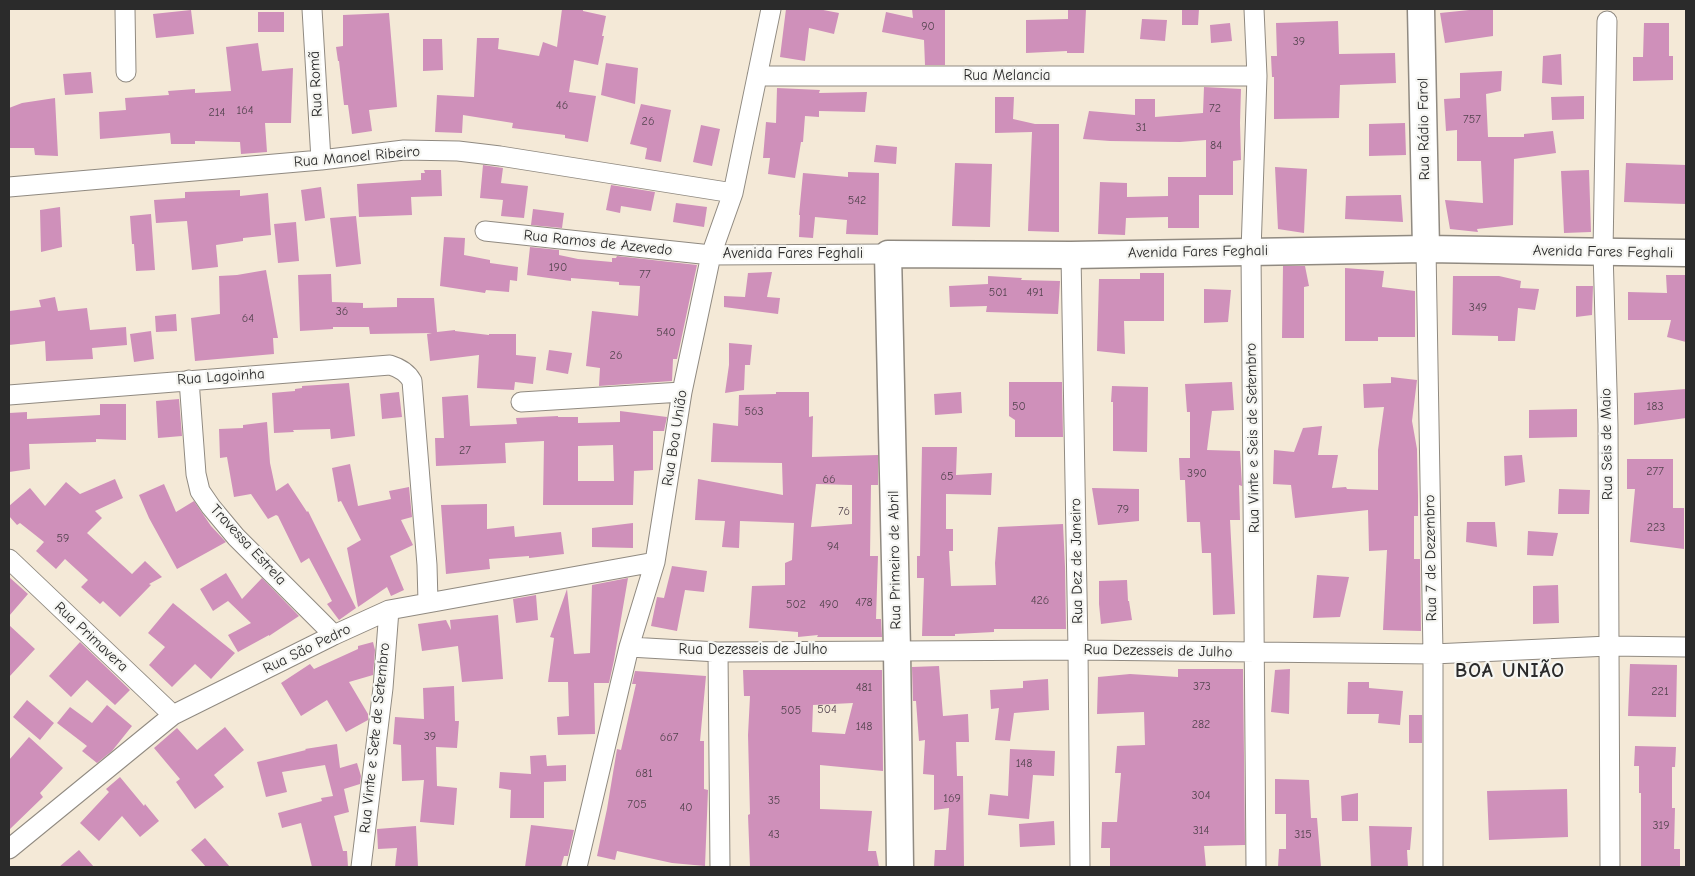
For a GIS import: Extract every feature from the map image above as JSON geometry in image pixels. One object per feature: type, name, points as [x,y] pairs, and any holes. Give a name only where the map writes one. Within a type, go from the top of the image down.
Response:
[{"type":"street","points":[[125,9],[126,72]]},
{"type":"street","name":"Rua Romã","points":[[312,9],[321,160]]},
{"type":"street","name":"Rua Boa União","points":[[577,867],[630,647],[654,562],[682,392],[711,255],[733,192],[771,9]]},
{"type":"street","name":"Rua Vinte e Seis de Setembro","points":[[1254,9],[1257,76],[1251,251],[1256,653],[1256,867]]},
{"type":"street","name":"Rua Rádio Farol","points":[[1421,9],[1426,249]]},
{"type":"street","name":"Rua Seis de Maio","points":[[1607,21],[1603,251],[1608,425],[1610,867]]},
{"type":"street","name":"Rua Melancia","points":[[757,76],[1257,76]]},
{"type":"street","name":"Rua Manoel Ribeiro","points":[[9,187],[321,160],[404,150],[458,151],[733,192]]},
{"type":"street","name":"Rua Ramos de Azevedo","points":[[485,231],[711,255]]},
{"type":"street","name":"Avenida Fares Feghali","points":[[711,255],[1071,255],[1426,249],[1686,253]]},
{"type":"street","name":"Rua 7 de Dezembro","points":[[1426,249],[1433,654],[1433,867]]},
{"type":"street","name":"Rua Primeiro de Abril","points":[[888,254],[900,867]]},
{"type":"street","name":"Rua Dez de Janeiro","points":[[1071,255],[1080,867]]},
{"type":"street","name":"Rua Lagoinha","points":[[9,395],[390,365],[400,368],[409,375],[412,381],[427,565],[428,602]]},
{"type":"street","name":"Travessa Estrela","points":[[189,380],[196,474],[200,491],[236,537],[334,635]]},
{"type":"street","points":[[521,402],[682,392]]},
{"type":"street","name":"Rua Primavera","points":[[9,560],[173,715]]},
{"type":"street","name":"Rua São Pedro","points":[[9,849],[173,715],[334,635],[389,610],[654,562]]},
{"type":"street","name":"Rua Vinte e Sete de Setembro","points":[[360,867],[383,688],[389,610]]},
{"type":"street","name":"Rua Dezesseis de Julho","points":[[630,647],[718,652],[1078,650],[1433,654],[1609,646],[1686,647]]},
{"type":"street","points":[[718,652],[720,867]]},
{"type":"building","points":[[562,9],[583,9],[583,11],[606,16],[598,65],[574,60],[569,92],[596,96],[588,142],[565,138],[565,135],[512,128],[513,123],[463,115],[462,133],[435,132],[437,95],[474,97],[477,38],[499,38],[498,49],[539,56],[543,42],[557,47]]},
{"type":"building","points":[[786,9],[818,9],[839,13],[834,34],[809,28],[805,61],[780,57]]},
{"type":"building","points":[[912,9],[945,9],[945,65],[925,65],[924,40],[882,32],[886,12],[913,18]]},
{"type":"building","points":[[1068,9],[1086,9],[1084,53],[1067,53],[1067,51],[1026,53],[1026,20],[1068,19]]},
{"type":"building","points":[[1182,9],[1199,9],[1198,25],[1182,25]]},
{"type":"building","points":[[1493,9],[1493,36],[1445,43],[1440,13]]},
{"type":"building","points":[[191,10],[194,34],[156,38],[153,14]]},
{"type":"building","points":[[258,12],[284,12],[284,32],[258,32]]},
{"type":"building","points":[[389,13],[397,107],[369,110],[372,131],[352,134],[348,105],[344,105],[336,47],[343,46],[343,15]]},
{"type":"building","points":[[1142,19],[1167,20],[1165,41],[1140,39]]},
{"type":"building","points":[[1338,21],[1339,54],[1395,53],[1396,83],[1340,85],[1339,118],[1274,119],[1274,77],[1272,77],[1271,56],[1277,56],[1276,23]]},
{"type":"building","points":[[1230,23],[1232,41],[1211,43],[1210,25]]},
{"type":"building","points":[[1644,23],[1669,23],[1669,56],[1673,56],[1673,80],[1633,81],[1633,57],[1643,57]]},
{"type":"building","points":[[423,39],[442,39],[443,70],[423,71]]},
{"type":"building","points":[[258,43],[262,71],[293,68],[291,123],[265,123],[267,152],[241,154],[240,142],[195,141],[195,144],[171,144],[170,133],[100,139],[99,112],[126,110],[125,98],[169,95],[168,91],[195,89],[195,93],[231,91],[226,47]]},
{"type":"building","points":[[1561,54],[1562,85],[1542,83],[1543,56]]},
{"type":"building","points":[[606,63],[638,68],[635,104],[601,95]]},
{"type":"building","points":[[1502,71],[1501,91],[1486,94],[1488,137],[1524,137],[1524,134],[1553,131],[1556,153],[1514,159],[1513,225],[1477,229],[1478,232],[1450,229],[1445,200],[1483,203],[1481,161],[1457,161],[1457,130],[1446,131],[1444,99],[1460,98],[1460,73]]},
{"type":"building","points":[[91,72],[93,93],[65,95],[63,74]]},
{"type":"building","points":[[1204,87],[1241,89],[1241,160],[1233,161],[1233,195],[1199,195],[1199,228],[1168,228],[1168,217],[1126,218],[1125,235],[1098,234],[1100,182],[1127,183],[1127,197],[1168,196],[1168,177],[1206,177],[1206,140],[1180,142],[1083,139],[1089,111],[1135,115],[1135,99],[1155,99],[1155,117],[1203,113]]},
{"type":"building","points":[[777,88],[820,90],[819,93],[867,92],[865,112],[819,111],[819,117],[805,116],[803,142],[801,142],[795,178],[768,174],[770,158],[763,158],[766,122],[776,123]]},
{"type":"building","points":[[1584,96],[1584,119],[1552,120],[1551,97]]},
{"type":"building","points":[[995,97],[1014,97],[1013,119],[1035,124],[1059,124],[1059,232],[1028,231],[1032,132],[995,133]]},
{"type":"building","points":[[55,98],[58,156],[35,155],[34,148],[9,148],[9,108],[22,103]]},
{"type":"building","points":[[641,104],[671,110],[661,162],[645,159],[647,148],[630,144]]},
{"type":"building","points":[[1405,123],[1406,155],[1369,156],[1369,124]]},
{"type":"building","points":[[701,125],[720,129],[712,166],[693,162]]},
{"type":"building","points":[[876,145],[897,147],[896,164],[874,162]]},
{"type":"building","points":[[955,163],[992,164],[990,227],[952,226]]},
{"type":"building","points":[[1626,163],[1686,165],[1686,204],[1624,202]]},
{"type":"building","points":[[483,165],[503,168],[501,183],[528,186],[524,218],[501,216],[503,200],[480,198]]},
{"type":"building","points":[[1275,167],[1307,169],[1304,233],[1278,229]]},
{"type":"building","points":[[424,170],[441,170],[442,196],[411,197],[412,215],[359,217],[357,184],[421,180],[421,173],[425,173]]},
{"type":"building","points":[[1589,170],[1591,232],[1564,233],[1561,171]]},
{"type":"building","points":[[848,172],[879,173],[878,235],[846,234],[847,220],[815,217],[813,238],[799,237],[803,173],[848,177]]},
{"type":"building","points":[[611,185],[655,192],[651,211],[621,206],[620,213],[606,210]]},
{"type":"building","points":[[321,187],[325,218],[305,221],[301,190]]},
{"type":"building","points":[[240,190],[240,196],[268,193],[271,235],[243,238],[243,241],[216,245],[218,267],[192,270],[187,221],[156,223],[154,200],[185,198],[185,192]]},
{"type":"building","points":[[1401,195],[1403,222],[1345,219],[1346,196]]},
{"type":"building","points":[[676,203],[707,207],[704,227],[673,222]]},
{"type":"building","points":[[60,207],[62,247],[41,252],[40,210]]},
{"type":"building","points":[[533,209],[564,213],[562,228],[531,225]]},
{"type":"building","points":[[151,214],[155,270],[136,271],[130,216]]},
{"type":"building","points":[[356,216],[361,264],[336,267],[330,218]]},
{"type":"building","points":[[296,222],[299,261],[278,263],[274,224]]},
{"type":"building","points":[[444,237],[465,238],[464,255],[490,260],[490,263],[518,267],[517,281],[510,280],[509,292],[486,290],[485,293],[440,286]]},
{"type":"building","points":[[530,247],[559,250],[559,255],[578,259],[612,262],[612,258],[617,256],[697,265],[677,359],[673,359],[672,381],[599,386],[600,368],[586,366],[592,311],[638,316],[640,286],[619,285],[619,282],[571,278],[571,281],[527,275]]},
{"type":"building","points":[[1283,266],[1305,266],[1309,286],[1304,287],[1304,338],[1282,338]]},
{"type":"building","points":[[1345,268],[1384,271],[1382,287],[1415,291],[1415,337],[1378,337],[1378,341],[1345,341]]},
{"type":"building","points":[[266,270],[278,338],[273,338],[274,354],[195,361],[191,318],[220,314],[219,276]]},
{"type":"building","points":[[772,272],[767,297],[780,298],[778,314],[724,307],[724,296],[745,297],[748,273]]},
{"type":"building","points":[[1140,273],[1164,273],[1164,321],[1124,321],[1125,354],[1097,351],[1099,279],[1140,279]]},
{"type":"building","points":[[331,274],[332,302],[363,303],[363,308],[397,307],[397,298],[434,298],[437,332],[455,330],[489,335],[516,334],[516,355],[536,357],[533,384],[515,382],[514,390],[477,388],[479,355],[430,361],[427,334],[432,333],[370,334],[369,327],[333,327],[333,329],[300,331],[298,275]]},
{"type":"building","points":[[1666,275],[1686,275],[1686,342],[1667,337],[1671,320],[1628,320],[1628,292],[1667,293]]},
{"type":"building","points":[[988,276],[1022,278],[1021,280],[1060,281],[1058,314],[986,312],[987,306],[950,307],[949,286],[988,284]]},
{"type":"building","points":[[1453,276],[1499,276],[1521,281],[1520,288],[1539,289],[1535,310],[1518,308],[1515,341],[1498,341],[1498,336],[1452,335]]},
{"type":"building","points":[[1576,286],[1593,286],[1592,315],[1576,317]]},
{"type":"building","points":[[1204,289],[1231,290],[1228,322],[1204,323]]},
{"type":"building","points":[[55,297],[58,311],[87,308],[90,330],[126,327],[127,345],[92,348],[93,359],[46,361],[45,341],[9,345],[9,311],[41,307],[39,300]]},
{"type":"building","points":[[176,314],[177,331],[156,332],[155,316]]},
{"type":"building","points":[[151,331],[154,359],[134,362],[130,334]]},
{"type":"building","points":[[729,343],[752,345],[750,365],[745,365],[744,390],[725,393],[729,365]]},
{"type":"building","points":[[549,350],[572,353],[568,374],[546,370]]},
{"type":"building","points":[[1391,377],[1417,380],[1412,421],[1417,449],[1418,496],[1418,516],[1414,516],[1414,559],[1420,559],[1421,631],[1383,630],[1387,550],[1369,551],[1368,510],[1295,518],[1291,485],[1273,484],[1274,450],[1294,452],[1303,428],[1322,426],[1318,455],[1338,455],[1332,488],[1346,487],[1347,489],[1378,490],[1378,450],[1384,407],[1364,408],[1363,384],[1391,383]]},
{"type":"building","points":[[1009,382],[1062,382],[1063,437],[1015,437],[1015,420],[1009,416]]},
{"type":"building","points":[[1232,382],[1234,410],[1212,411],[1207,450],[1240,451],[1242,486],[1239,485],[1240,520],[1230,520],[1235,614],[1213,615],[1211,553],[1202,553],[1200,522],[1187,522],[1185,480],[1180,480],[1179,458],[1190,458],[1190,412],[1187,412],[1185,384]]},
{"type":"building","points":[[349,383],[355,436],[331,439],[330,429],[293,430],[294,432],[274,433],[272,393],[295,391],[295,389],[302,388],[302,386]]},
{"type":"building","points":[[1112,386],[1148,387],[1147,452],[1113,451]]},
{"type":"building","points":[[1686,389],[1686,418],[1634,425],[1634,393]]},
{"type":"building","points":[[399,392],[402,417],[382,419],[380,394]]},
{"type":"building","points":[[776,392],[809,392],[809,417],[813,416],[812,457],[878,455],[878,485],[871,485],[870,556],[878,556],[876,619],[881,619],[882,637],[817,637],[818,635],[798,637],[798,632],[749,628],[752,586],[785,585],[785,563],[792,560],[794,523],[740,521],[739,548],[722,547],[725,521],[695,520],[698,479],[783,495],[782,463],[711,462],[713,423],[738,426],[739,395],[776,394]],"holes":[[[816,484],[852,485],[852,524],[811,527]]]},
{"type":"building","points":[[961,392],[962,413],[935,415],[934,394]]},
{"type":"building","points":[[468,395],[470,426],[517,424],[516,418],[558,416],[578,417],[578,423],[620,422],[620,411],[667,417],[664,431],[653,431],[653,470],[634,471],[633,505],[543,505],[544,441],[505,443],[506,463],[436,466],[435,438],[444,438],[442,397]],"holes":[[[613,445],[614,481],[578,481],[578,446]]]},
{"type":"building","points":[[179,399],[182,436],[158,438],[156,401]]},
{"type":"building","points":[[100,404],[126,404],[126,440],[96,439],[96,442],[29,444],[30,469],[9,472],[9,413],[27,412],[27,419],[100,415]]},
{"type":"building","points":[[1577,409],[1577,437],[1529,438],[1529,410]]},
{"type":"building","points":[[267,422],[270,463],[276,491],[288,483],[308,511],[356,608],[339,620],[327,604],[332,601],[309,558],[301,563],[278,516],[276,515],[268,519],[251,494],[234,497],[227,457],[220,458],[219,429],[243,428],[243,425]]},
{"type":"building","points":[[922,447],[957,447],[956,475],[992,473],[991,495],[946,494],[946,529],[953,529],[953,551],[949,551],[951,586],[996,585],[995,563],[998,527],[1063,524],[1066,629],[994,629],[994,632],[955,634],[955,636],[922,636],[924,578],[917,578],[917,556],[920,556]]},
{"type":"building","points":[[1522,455],[1525,482],[1505,486],[1504,456]]},
{"type":"building","points":[[1627,459],[1673,459],[1673,508],[1684,508],[1684,549],[1630,542],[1635,489],[1627,489]]},
{"type":"building","points":[[350,464],[358,506],[391,499],[389,491],[409,487],[412,517],[401,520],[413,545],[390,556],[404,590],[391,596],[387,587],[358,607],[347,548],[361,540],[341,501],[338,502],[332,468]]},
{"type":"building","points":[[115,479],[123,498],[95,511],[102,518],[87,533],[132,574],[145,561],[162,577],[149,584],[151,585],[120,617],[103,601],[100,604],[81,587],[88,580],[65,559],[56,569],[36,551],[44,542],[20,523],[17,525],[9,516],[9,506],[30,488],[45,506],[66,482],[80,494]]},
{"type":"building","points":[[164,484],[176,512],[194,501],[211,526],[226,542],[177,569],[149,518],[139,495]]},
{"type":"building","points":[[1092,488],[1139,489],[1139,521],[1098,525]]},
{"type":"building","points":[[1559,489],[1590,490],[1589,514],[1558,514]]},
{"type":"building","points":[[487,504],[487,529],[514,526],[515,537],[561,532],[564,554],[529,558],[529,556],[489,559],[490,569],[446,574],[441,505]]},
{"type":"building","points":[[1467,522],[1495,522],[1497,547],[1466,542]]},
{"type":"building","points":[[633,523],[633,548],[592,547],[592,528]]},
{"type":"building","points":[[1528,531],[1558,533],[1553,556],[1527,555]]},
{"type":"building","points":[[672,566],[707,571],[704,592],[685,590],[677,631],[651,626],[657,597],[664,598]]},
{"type":"building","points":[[226,573],[242,599],[262,578],[299,616],[269,636],[238,652],[228,635],[251,623],[228,601],[213,611],[200,589]]},
{"type":"building","points":[[1317,575],[1349,577],[1340,617],[1313,618]]},
{"type":"building","points":[[9,577],[28,594],[9,616]]},
{"type":"building","points":[[628,578],[609,683],[594,683],[595,734],[558,735],[557,717],[569,716],[568,682],[548,682],[554,638],[550,637],[567,589],[574,654],[590,653],[592,585]]},
{"type":"building","points":[[1127,580],[1128,601],[1132,620],[1101,624],[1099,581]]},
{"type":"building","points":[[1558,585],[1559,623],[1533,624],[1533,586]]},
{"type":"building","points":[[536,595],[538,620],[516,623],[513,599]]},
{"type":"building","points":[[173,603],[235,653],[211,679],[195,664],[172,687],[149,665],[165,647],[148,633]]},
{"type":"building","points":[[498,615],[503,679],[462,682],[458,646],[422,651],[418,624],[446,620],[451,630],[450,620]]},
{"type":"building","points":[[9,625],[35,649],[9,677]]},
{"type":"building","points":[[80,642],[130,690],[115,705],[87,680],[71,697],[49,676]]},
{"type":"building","points":[[373,642],[375,650],[373,675],[349,682],[368,714],[368,720],[346,732],[327,700],[301,716],[281,683],[310,664],[314,669],[358,649],[358,646]]},
{"type":"building","points":[[1630,664],[1677,665],[1676,717],[1628,716]]},
{"type":"building","points":[[939,666],[943,716],[968,714],[969,742],[956,742],[957,776],[963,776],[964,867],[934,867],[935,850],[946,850],[949,808],[934,810],[934,775],[923,774],[925,740],[919,741],[916,701],[913,701],[912,667]]},
{"type":"building","points":[[1178,669],[1243,669],[1245,845],[1204,846],[1206,867],[1110,867],[1110,848],[1101,848],[1102,822],[1117,822],[1121,773],[1115,773],[1117,746],[1145,745],[1144,712],[1097,714],[1098,677],[1130,674],[1178,677]]},
{"type":"building","points":[[1290,669],[1289,714],[1271,712],[1275,670]]},
{"type":"building","points":[[743,670],[882,670],[883,771],[820,765],[820,809],[872,811],[868,851],[876,851],[879,867],[750,867],[748,735],[750,696],[744,696]],"holes":[[[853,703],[845,734],[812,732],[813,705]]]},
{"type":"building","points":[[635,671],[706,676],[700,741],[704,741],[704,789],[708,790],[705,866],[672,863],[617,851],[615,860],[597,856],[617,749],[621,750],[636,684],[632,684]]},
{"type":"building","points":[[1048,679],[1049,710],[1014,713],[1010,741],[995,740],[999,708],[991,709],[990,690],[1023,688],[1023,681]]},
{"type":"building","points":[[1348,682],[1369,682],[1369,688],[1403,691],[1400,725],[1378,723],[1379,714],[1347,714]]},
{"type":"building","points":[[454,686],[455,721],[459,721],[457,748],[436,747],[437,786],[457,788],[454,825],[420,822],[424,780],[402,781],[401,745],[393,744],[395,717],[424,719],[423,688]]},
{"type":"building","points":[[27,700],[54,723],[40,740],[13,717]]},
{"type":"building","points":[[107,705],[132,726],[112,751],[97,763],[82,751],[87,746],[57,723],[70,707],[92,723]]},
{"type":"building","points":[[1409,715],[1422,715],[1422,743],[1409,743]]},
{"type":"building","points":[[225,727],[244,750],[214,775],[224,787],[195,809],[176,782],[180,779],[154,748],[177,728],[197,750]]},
{"type":"building","points":[[29,737],[63,768],[40,793],[43,797],[9,830],[9,760]]},
{"type":"building","points":[[337,744],[340,768],[357,763],[361,776],[360,784],[344,789],[349,812],[334,816],[343,851],[347,851],[348,867],[312,867],[301,823],[282,828],[278,813],[322,801],[321,798],[333,796],[325,765],[282,772],[287,792],[266,797],[257,762],[305,749]]},
{"type":"building","points":[[1635,746],[1676,747],[1675,767],[1672,767],[1672,808],[1675,808],[1674,849],[1680,849],[1680,867],[1641,867],[1641,793],[1639,793],[1639,766],[1634,766]]},
{"type":"building","points":[[1010,749],[1055,751],[1054,776],[1033,775],[1029,819],[988,815],[990,794],[1008,796]]},
{"type":"building","points":[[546,755],[547,766],[566,765],[566,781],[544,782],[544,818],[510,818],[511,790],[499,788],[500,772],[531,774],[530,756]]},
{"type":"building","points":[[120,777],[159,821],[140,837],[122,816],[99,841],[80,823],[109,792],[106,789]]},
{"type":"building","points":[[1275,779],[1309,780],[1311,818],[1317,818],[1321,867],[1278,867],[1279,849],[1286,849],[1286,814],[1275,814]]},
{"type":"building","points":[[1567,789],[1568,837],[1489,840],[1487,791]]},
{"type":"building","points":[[1358,793],[1358,821],[1342,821],[1341,796]]},
{"type":"building","points":[[1054,821],[1055,845],[1020,847],[1019,824]]},
{"type":"building","points":[[531,825],[574,830],[568,856],[564,856],[561,867],[525,867]]},
{"type":"building","points":[[416,826],[418,867],[395,867],[397,848],[378,849],[377,829]]},
{"type":"building","points":[[1369,826],[1412,827],[1410,850],[1407,850],[1408,867],[1371,867]]},
{"type":"building","points":[[205,838],[230,867],[206,867],[191,850]]},
{"type":"building","points":[[79,850],[94,867],[59,867]]},
{"type":"district","name":"BOA UNIÃO","points":[[1510,671]]}]
